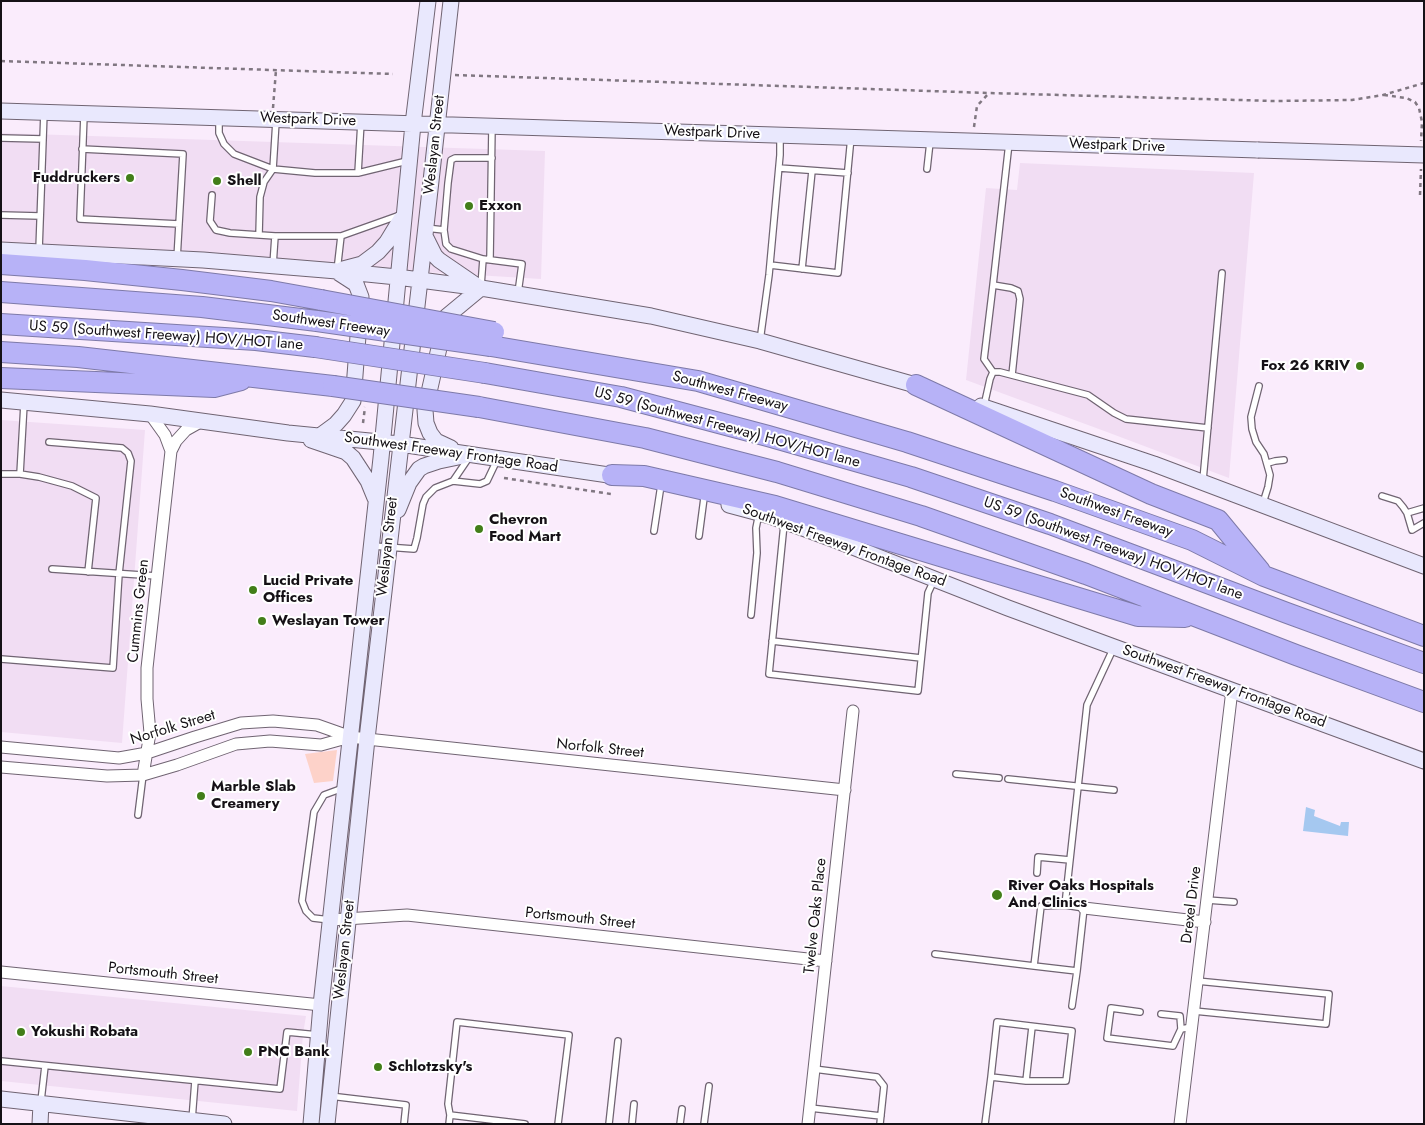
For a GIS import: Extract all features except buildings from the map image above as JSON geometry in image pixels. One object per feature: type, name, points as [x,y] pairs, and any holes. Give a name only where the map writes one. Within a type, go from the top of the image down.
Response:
[{"type":"highway","points":[[1,264],[85,270],[271,291],[322,300],[493,339]]},
{"type":"highway","name":"Southwest Freeway","points":[[1,292],[202,307],[493,339],[698,381],[907,442],[1055,491],[1192,540],[1264,576],[1424,636]]},
{"type":"highway","name":"US 59 (Southwest Freeway) HOV/HOT lane","points":[[1,324],[256,340],[485,373],[621,397],[911,477],[1050,524],[1424,662]]},
{"type":"highway","points":[[1,352],[78,357],[311,383],[479,407],[644,438],[777,472],[921,516],[1086,574],[1424,702]]},
{"type":"highway","points":[[1,378],[214,387],[257,376]]},
{"type":"highway","points":[[916,385],[1151,494],[1218,520],[1264,576]]},
{"type":"highway","points":[[611,485],[644,476],[776,506],[1138,616],[1200,617]]},
{"type":"main road","name":"Weslayan Street","points":[[311,1124],[321,1005],[376,500],[413,124],[428,1]]},
{"type":"main road","name":"Weslayan Street","points":[[327,1124],[388,548],[451,1]]},
{"type":"main road","name":"Westpark Drive","points":[[1,111],[1258,150],[1422,157]]},
{"type":"main road","points":[[337,271],[362,264],[378,252],[388,242],[404,214]]},
{"type":"main road","points":[[426,231],[438,260],[481,288]]},
{"type":"main road","points":[[1,250],[177,259],[397,277],[481,288],[651,316],[760,340],[916,385],[1154,464],[1424,566]]},
{"type":"main road","points":[[321,435],[336,424],[353,401],[361,297],[356,284],[337,271]]},
{"type":"main road","points":[[468,453],[436,441],[426,423],[425,410],[446,317],[481,288]]},
{"type":"main road","name":"Southwest Freeway Frontage Road","points":[[1,400],[150,414],[288,433],[400,444],[498,458],[611,485],[661,485],[784,521],[1008,608],[1424,760]]},
{"type":"main road","points":[[288,433],[346,452],[356,462],[368,481],[376,500]]},
{"type":"main road","points":[[391,525],[409,483],[424,466],[468,453]]},
{"type":"main road","points":[[1,1099],[224,1124]]},
{"type":"main road","points":[[40,1124],[41,1103]]},
{"type":"street","points":[[150,414],[164,435],[171,450]]},
{"type":"street","points":[[171,450],[186,430],[203,421]]},
{"type":"street","name":"Cummins Green","points":[[143,775],[150,732],[147,699],[148,668],[171,450]]},
{"type":"street","name":"Drexel Drive","points":[[1180,1124],[1186,1028],[1194,1011],[1232,690]]},
{"type":"street","name":"Twelve Oaks Place","points":[[808,1124],[853,711]]},
{"type":"street","name":"Norfolk Street","points":[[1,747],[120,758],[147,753],[194,736],[241,723],[273,721],[317,725],[351,737],[367,739],[845,790]]},
{"type":"street","name":"Norfolk Street","points":[[1,767],[107,776],[143,775],[236,744],[270,741],[321,745],[351,737]]},
{"type":"street","points":[[1084,908],[1204,922]]},
{"type":"street","name":"Portsmouth Street","points":[[330,920],[408,915],[826,961]]},
{"type":"street","name":"Portsmouth Street","points":[[1,972],[321,1005]]},
{"type":"lane","points":[[39,252],[44,112]]},
{"type":"lane","points":[[84,113],[80,219],[179,224]]},
{"type":"lane","points":[[218,117],[219,133],[224,144],[234,154],[273,169],[315,173],[358,173],[410,160]]},
{"type":"lane","points":[[259,235],[260,196],[264,182],[273,169],[274,119]]},
{"type":"lane","points":[[358,173],[361,122]]},
{"type":"lane","points":[[481,288],[486,259],[492,126]]},
{"type":"lane","points":[[760,340],[770,265],[779,168],[780,135]]},
{"type":"lane","points":[[1,138],[43,139]]},
{"type":"lane","points":[[770,265],[838,273],[851,138]]},
{"type":"lane","points":[[927,169],[930,140]]},
{"type":"lane","points":[[993,372],[984,359],[1009,142]]},
{"type":"lane","points":[[82,149],[183,154],[177,259]]},
{"type":"lane","points":[[492,158],[456,158],[451,160],[444,230],[446,244],[451,249],[486,259],[522,264],[518,295]]},
{"type":"lane","points":[[779,168],[848,173]]},
{"type":"lane","points":[[802,269],[812,171]]},
{"type":"lane","points":[[431,181],[448,182]]},
{"type":"lane","points":[[212,195],[210,221],[212,226],[216,230],[230,233],[275,236],[341,236],[404,214]]},
{"type":"lane","points":[[1,215],[40,216]]},
{"type":"lane","points":[[426,231],[444,230]]},
{"type":"lane","points":[[273,266],[275,236]]},
{"type":"lane","points":[[337,271],[341,236]]},
{"type":"lane","points":[[1203,483],[1222,273]]},
{"type":"lane","points":[[993,285],[1018,291],[1020,299],[1012,375]]},
{"type":"lane","points":[[993,372],[1000,372],[1088,395],[1126,419],[1208,428]]},
{"type":"lane","points":[[984,408],[993,372]]},
{"type":"lane","points":[[1260,386],[1251,417],[1256,442],[1268,463],[1270,475],[1262,505]]},
{"type":"lane","points":[[20,474],[24,402]]},
{"type":"lane","points":[[1,659],[113,668],[119,574],[131,461],[128,453],[122,448],[49,442]]},
{"type":"lane","points":[[453,481],[468,453]]},
{"type":"lane","points":[[371,546],[414,548],[426,497],[435,488],[453,481],[480,484],[488,481],[498,458]]},
{"type":"lane","points":[[1268,463],[1275,460],[1284,460]]},
{"type":"lane","points":[[1,474],[20,474],[59,482],[96,498],[88,572]]},
{"type":"lane","points":[[654,531],[661,485]]},
{"type":"lane","points":[[1382,496],[1398,501],[1408,513],[1412,530],[1424,523]]},
{"type":"lane","points":[[699,536],[704,498]]},
{"type":"lane","points":[[1408,513],[1424,508]]},
{"type":"lane","points":[[751,615],[757,553],[756,528],[759,513]]},
{"type":"lane","points":[[784,521],[769,674],[918,691],[928,593],[934,579]]},
{"type":"lane","points":[[52,569],[158,576]]},
{"type":"lane","points":[[772,641],[921,658]]},
{"type":"lane","points":[[1065,905],[1087,705],[1115,646]]},
{"type":"lane","points":[[956,774],[999,778]]},
{"type":"lane","points":[[138,815],[143,775]]},
{"type":"lane","points":[[1008,779],[1114,790]]},
{"type":"lane","points":[[330,920],[313,918],[306,911],[302,901],[314,812],[324,796],[345,788]]},
{"type":"lane","points":[[1037,873],[1038,857],[1070,860]]},
{"type":"lane","points":[[1207,900],[1234,902]]},
{"type":"lane","points":[[1034,966],[1040,905],[1065,905],[1084,908],[1072,1006]]},
{"type":"lane","points":[[934,954],[1077,971]]},
{"type":"lane","points":[[1194,1011],[1326,1024],[1329,994],[1198,981]]},
{"type":"lane","points":[[1140,1012],[1111,1008],[1107,1038],[1173,1046],[1186,1028],[1180,1016],[1161,1014]]},
{"type":"lane","points":[[449,1124],[448,1104],[457,1022],[568,1035],[558,1124]]},
{"type":"lane","points":[[985,1124],[997,1022],[1072,1031],[1066,1081],[1026,1081],[991,1077]]},
{"type":"lane","points":[[1026,1081],[1032,1027]]},
{"type":"lane","points":[[1,1061],[280,1089],[287,1032],[318,1035]]},
{"type":"lane","points":[[609,1124],[618,1041]]},
{"type":"lane","points":[[41,1103],[45,1066]]},
{"type":"lane","points":[[814,1070],[878,1077],[884,1086],[880,1124]]},
{"type":"lane","points":[[192,1120],[195,1081]]},
{"type":"lane","points":[[704,1124],[709,1086]]},
{"type":"lane","points":[[330,1096],[406,1105],[404,1124]]},
{"type":"lane","points":[[632,1124],[634,1104]]},
{"type":"lane","points":[[810,1108],[881,1116]]},
{"type":"lane","points":[[680,1124],[682,1109]]},
{"type":"lane","points":[[450,1115],[526,1124]]},
{"type":"path","points":[[1,62],[392,74]]},
{"type":"path","points":[[274,119],[276,70]]},
{"type":"path","points":[[443,74],[1274,101],[1352,100],[1382,95],[1424,83]]},
{"type":"path","points":[[972,141],[977,106],[989,93]]},
{"type":"path","points":[[1382,95],[1406,98],[1415,102],[1419,108],[1422,122],[1420,195]]},
{"type":"path","points":[[504,478],[611,485]]},
{"type":"shaded area","points":[[1,133],[545,151],[541,279],[1,246]]},
{"type":"shaded area","points":[[1020,163],[1254,173],[1229,478],[966,380],[986,188],[1017,190]]},
{"type":"shaded area","points":[[1,420],[145,430],[122,743],[1,732]]},
{"type":"shaded area","points":[[337,750],[333,781],[314,783],[305,754]]},
{"type":"shaded area","points":[[1,986],[306,1016],[297,1111],[1,1081]]},
{"type":"water","points":[[1306,807],[1315,810],[1314,816],[1340,826],[1341,822],[1349,822],[1348,836],[1303,831]]},
{"type":"place","name":"Fuddruckers","points":[[130,178]]},
{"type":"place","name":"Shell","points":[[217,181]]},
{"type":"place","name":"Exxon","points":[[469,206]]},
{"type":"place","name":"Fox 26 KRIV","points":[[1360,366]]},
{"type":"place","name":"Chevron Food Mart","points":[[479,529]]},
{"type":"place","name":"Lucid Private Offices","points":[[253,590]]},
{"type":"place","name":"Weslayan Tower","points":[[262,621]]},
{"type":"place","name":"Marble Slab Creamery","points":[[201,796]]},
{"type":"place","name":"River Oaks Hospitals And Clinics","points":[[997,895]]},
{"type":"place","name":"Yokushi Robata","points":[[21,1032]]},
{"type":"place","name":"PNC Bank","points":[[248,1052]]},
{"type":"place","name":"Schlotzsky's","points":[[378,1067]]}]
